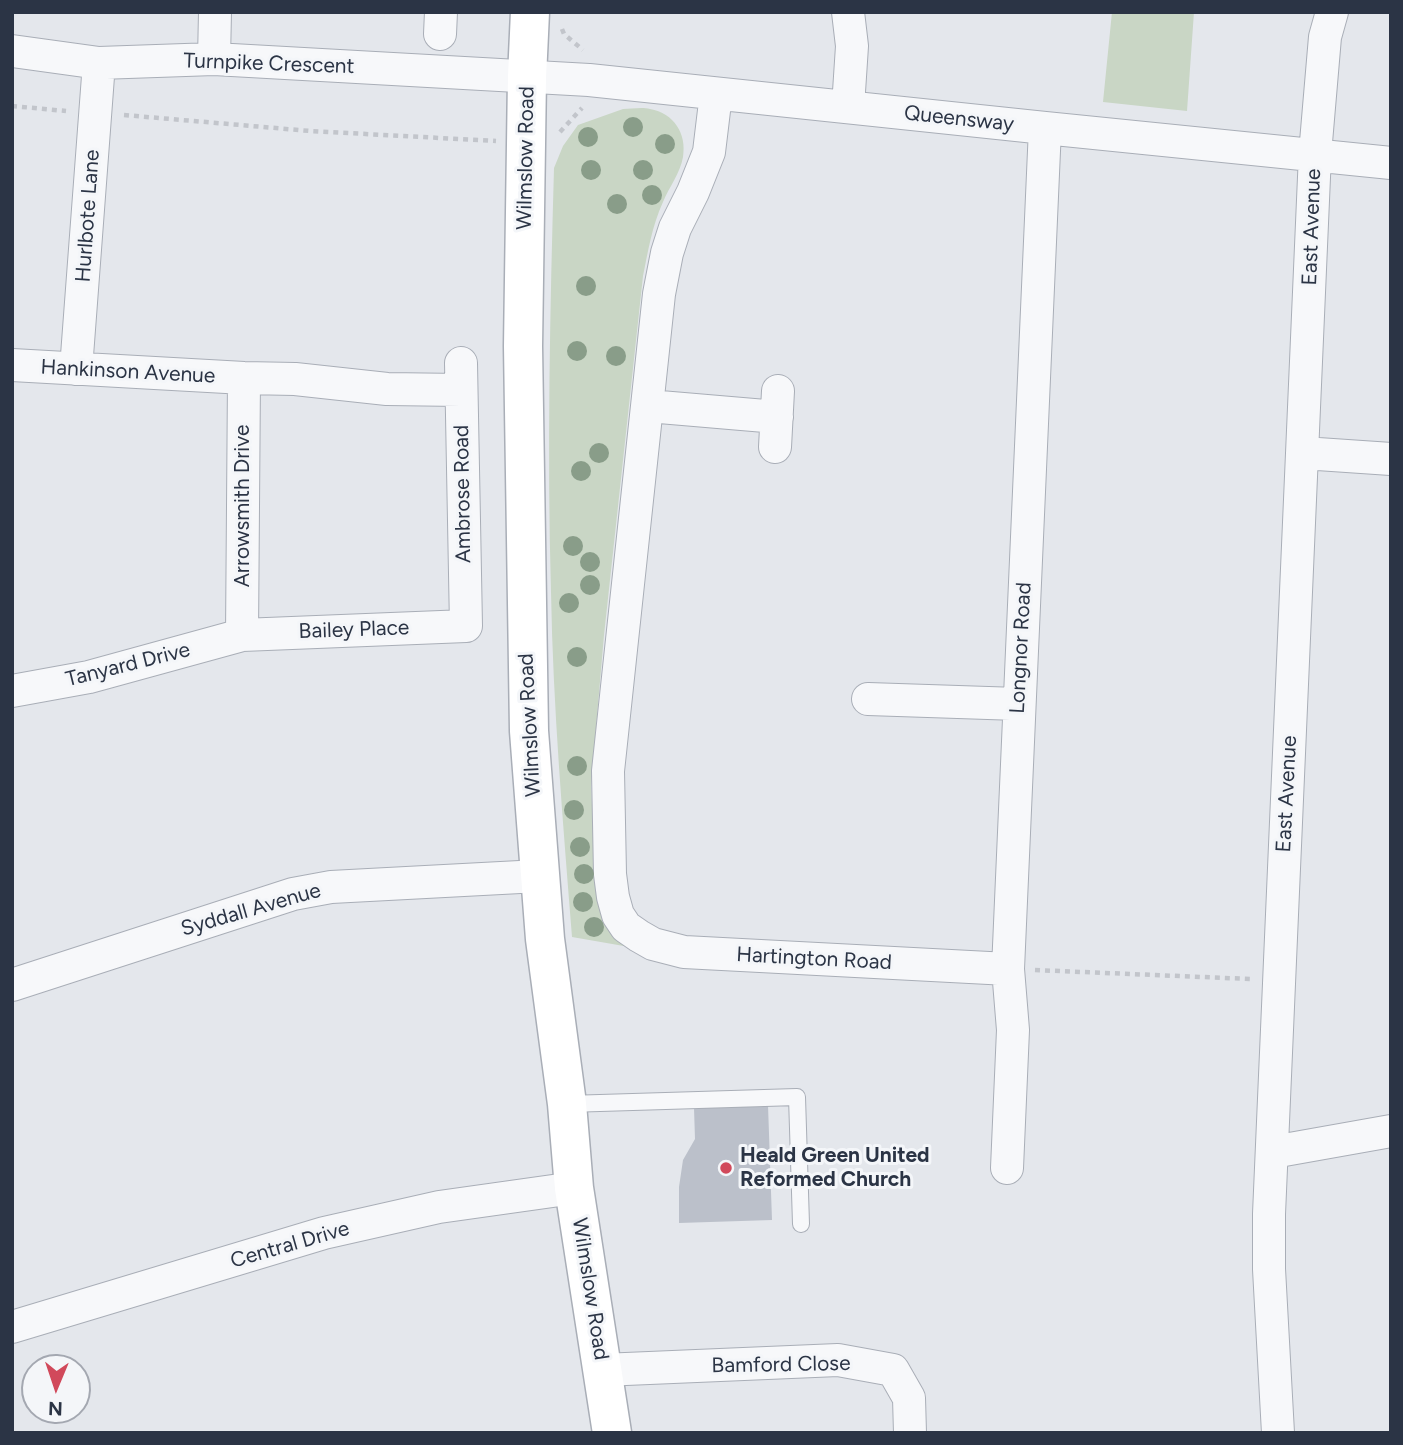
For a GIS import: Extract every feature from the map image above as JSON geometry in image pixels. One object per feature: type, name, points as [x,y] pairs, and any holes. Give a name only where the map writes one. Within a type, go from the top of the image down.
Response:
[{"type":"main road","name":"Wilmslow Road","points":[[544,16],[527,77],[523,346],[528,731],[545,939],[567,1104],[574,1188],[612,1433]]},
{"type":"street","points":[[214,59],[215,12]]},
{"type":"street","points":[[848,12],[852,46],[848,107]]},
{"type":"street","name":"East Avenue","points":[[1278,1433],[1269,1269],[1269,1214],[1315,154],[1325,37],[1332,12]]},
{"type":"street","name":"Turnpike Crescent","points":[[12,51],[99,63],[214,59],[527,77]]},
{"type":"street","name":"Hurlbote Lane","points":[[76,369],[99,63]]},
{"type":"street","name":"Queensway","points":[[527,77],[589,80],[1391,163]]},
{"type":"street","points":[[716,94],[709,152],[675,228],[667,253],[659,294],[648,406],[777,419]]},
{"type":"street","name":"Longnor Road","points":[[1007,1168],[1013,1030],[1007,969],[1045,128]]},
{"type":"street","name":"Hankinson Avenue","points":[[12,365],[295,379],[387,389],[461,376]]},
{"type":"street","name":"Ambrose Road","points":[[461,376],[466,626]]},
{"type":"street","name":"Arrowsmith Drive","points":[[242,635],[244,378]]},
{"type":"street","name":"Hartington Road","points":[[648,406],[608,771],[610,873],[618,915],[626,927],[653,944],[684,952],[1007,969]]},
{"type":"street","points":[[1303,453],[1391,459]]},
{"type":"street","name":"Bailey Place","points":[[242,635],[466,626]]},
{"type":"street","name":"Tanyard Drive","points":[[12,691],[89,677],[242,635]]},
{"type":"street","points":[[868,698],[1018,704]]},
{"type":"street","name":"Syddall Avenue","points":[[12,985],[293,894],[331,887],[539,876]]},
{"type":"street","points":[[1273,1152],[1391,1131]]},
{"type":"street","name":"Central Drive","points":[[12,1327],[324,1233],[439,1207],[574,1188]]},
{"type":"street","name":"Bamford Close","points":[[602,1370],[838,1360],[893,1370],[909,1398],[911,1433]]},
{"type":"lane","points":[[567,1104],[797,1097],[801,1224]]},
{"type":"path","points":[[544,16],[586,53]]},
{"type":"path","points":[[560,132],[582,108],[585,100]]},
{"type":"path","points":[[12,107],[69,111]]},
{"type":"path","points":[[123,114],[310,131],[494,141]]},
{"type":"path","points":[[1007,969],[1279,980]]},
{"type":"green space","points":[[1112,12],[1194,12],[1187,111],[1103,102]]},
{"type":"green space","points":[[647,108],[666,115],[681,133],[684,148],[679,169],[656,220],[643,276],[604,635],[591,786],[596,881],[641,949],[572,937],[552,635],[550,380],[554,168],[563,146],[578,125],[623,109]]},
{"type":"building","name":"Heald Green United Reformed Church","points":[[768,1105],[772,1220],[679,1223],[679,1187],[683,1160],[695,1139],[694,1108]]},
{"type":"place","name":"Heald Green United Reformed Church","points":[[726,1168]]}]
